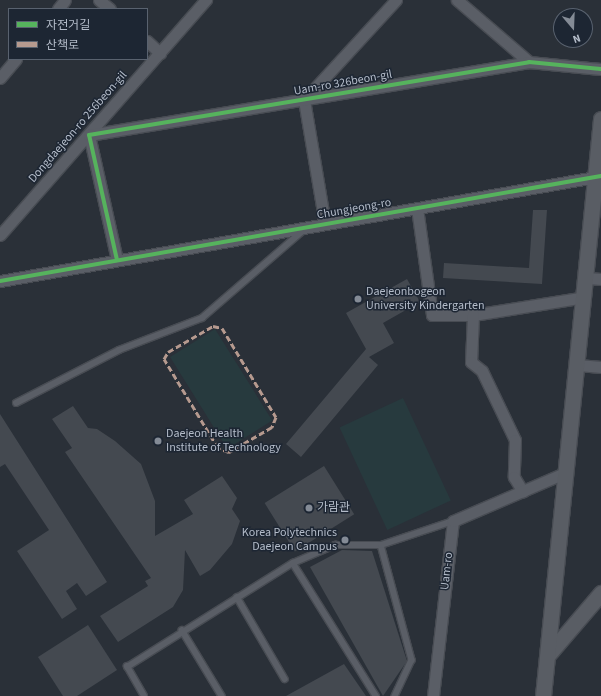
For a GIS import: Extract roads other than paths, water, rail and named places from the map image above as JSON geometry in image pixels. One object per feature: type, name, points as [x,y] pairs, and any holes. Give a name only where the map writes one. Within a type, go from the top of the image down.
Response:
[{"type":"main road","points":[[543,696],[585,297],[594,278],[601,119]]},
{"type":"main road","points":[[548,655],[601,594]]},
{"type":"street","points":[[59,8],[65,0]]},
{"type":"street","points":[[99,0],[109,8]]},
{"type":"street","name":"Dongdaejeon-ro 256beon-gil","points":[[0,235],[206,0]]},
{"type":"street","points":[[325,224],[304,100],[396,0]]},
{"type":"street","points":[[457,0],[530,62]]},
{"type":"street","points":[[148,42],[160,53]]},
{"type":"street","points":[[0,78],[15,60]]},
{"type":"street","name":"Uam-ro 326beon-gil","points":[[89,135],[530,62],[601,69]]},
{"type":"street","points":[[89,135],[117,260]]},
{"type":"street","name":"Chungjeong-ro","points":[[0,281],[304,229],[598,176]]},
{"type":"street","points":[[417,208],[432,315],[472,315],[585,297]]},
{"type":"street","points":[[472,315],[470,362],[482,371],[515,440],[514,477],[523,492]]},
{"type":"street","points":[[578,365],[601,367]]},
{"type":"street","points":[[453,521],[567,472]]},
{"type":"street","name":"Uam-ro","points":[[433,696],[453,521]]},
{"type":"lane","points":[[16,403],[119,350],[202,318],[304,229]]},
{"type":"lane","points":[[144,696],[127,668],[182,630],[293,563],[335,545],[381,545],[453,521]]},
{"type":"lane","points":[[381,545],[412,660],[395,696]]},
{"type":"lane","points":[[293,563],[376,696]]},
{"type":"lane","points":[[237,597],[285,679]]},
{"type":"lane","points":[[182,630],[222,696]]},
{"type":"place","name":"Daejeonbogeon University Kindergarten","points":[[358,299]]},
{"type":"place","name":"Daejeon Health Institute of Technology","points":[[158,441]]},
{"type":"place","name":"가람관","points":[[309,508]]},
{"type":"place","name":"Korea Polytechnics Daejeon Campus","points":[[345,540]]}]
